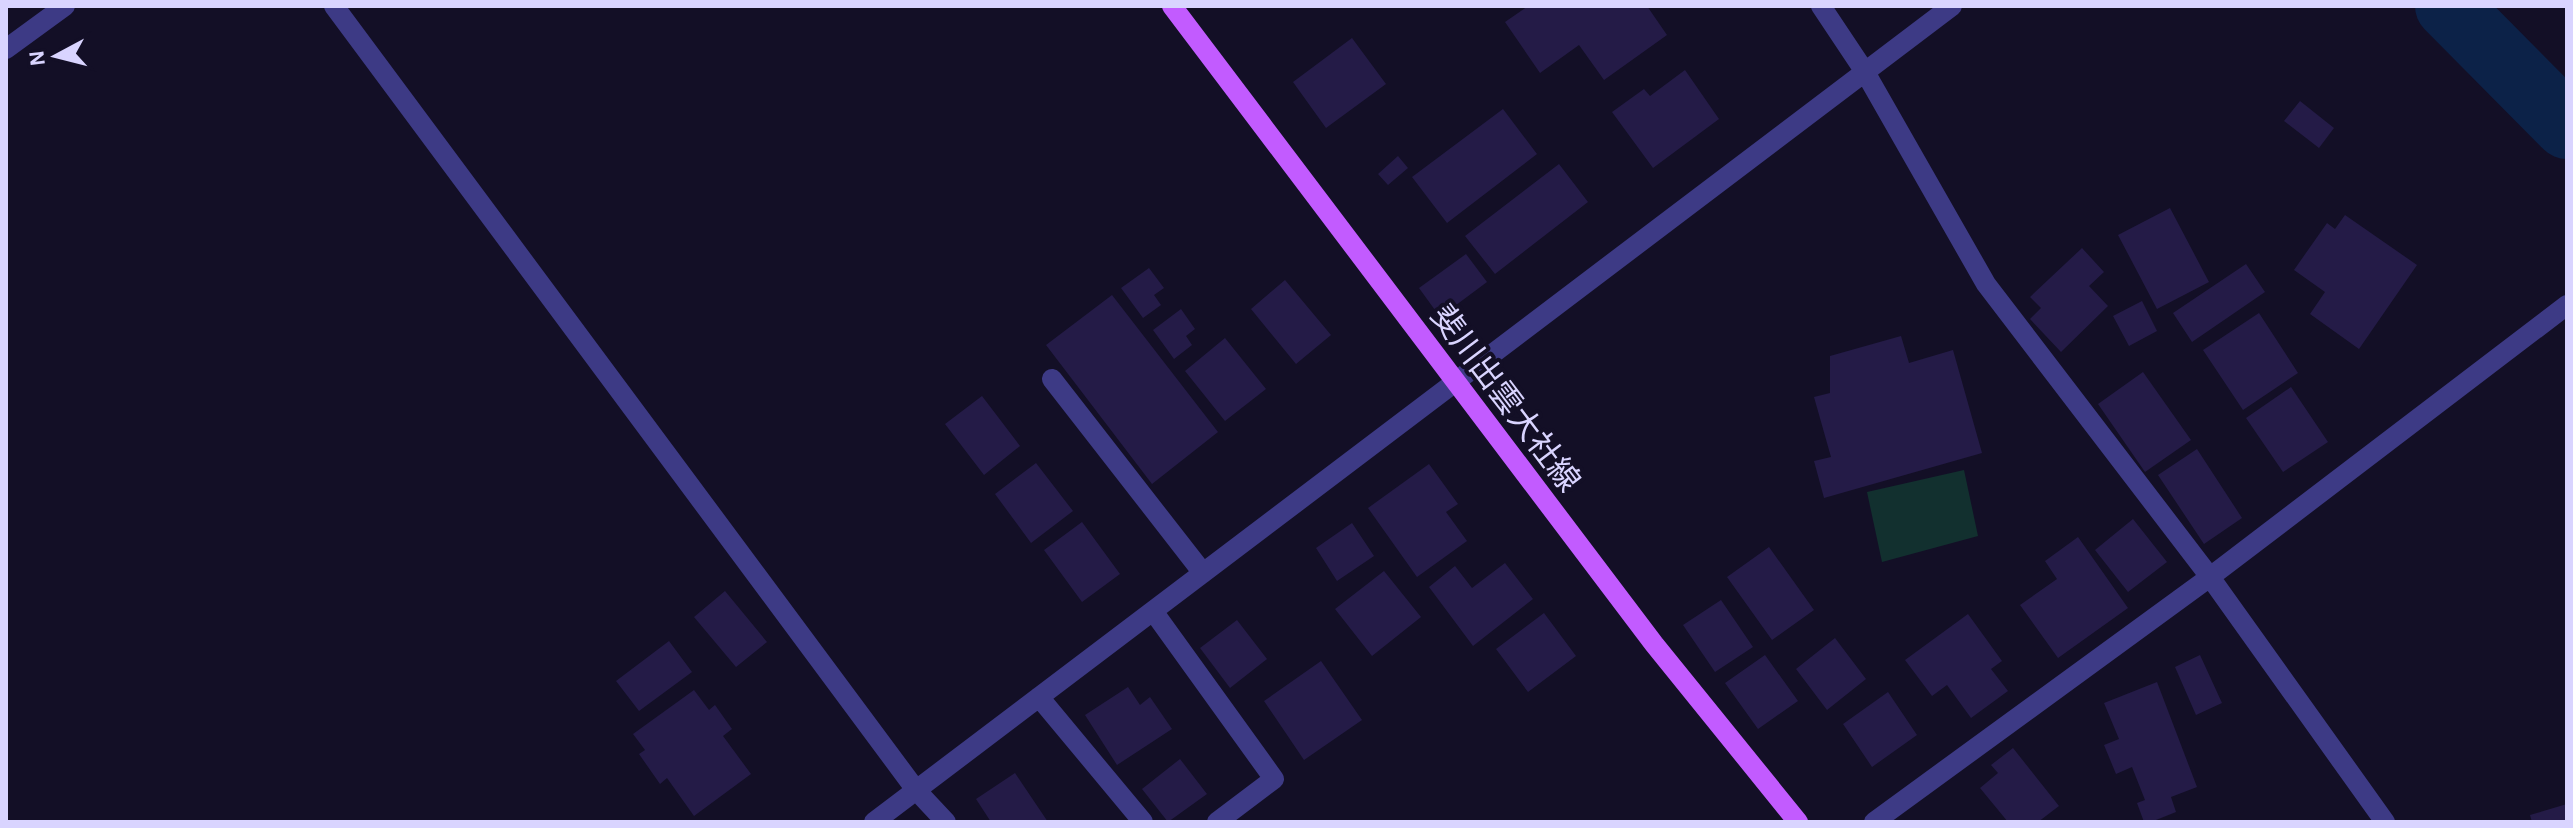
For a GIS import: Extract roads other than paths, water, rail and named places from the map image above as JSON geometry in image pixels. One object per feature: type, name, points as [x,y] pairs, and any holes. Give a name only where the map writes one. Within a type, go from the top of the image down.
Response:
[{"type":"main road","name":"斐川出雲大社線","points":[[1172,6],[1654,644],[1798,822]]},
{"type":"street","points":[[6,49],[65,6]]},
{"type":"street","points":[[334,6],[916,790],[946,822]]},
{"type":"street","points":[[1821,6],[1865,72],[1986,284],[2210,577],[2385,822]]},
{"type":"street","points":[[874,822],[1952,6]]},
{"type":"street","points":[[1874,822],[2210,577],[2567,305]]},
{"type":"street","points":[[1052,379],[1203,573]]},
{"type":"street","points":[[1153,611],[1274,779],[1217,822]]},
{"type":"street","points":[[1039,697],[1143,822]]},
{"type":"waterway","points":[[2448,6],[2567,126]]}]
